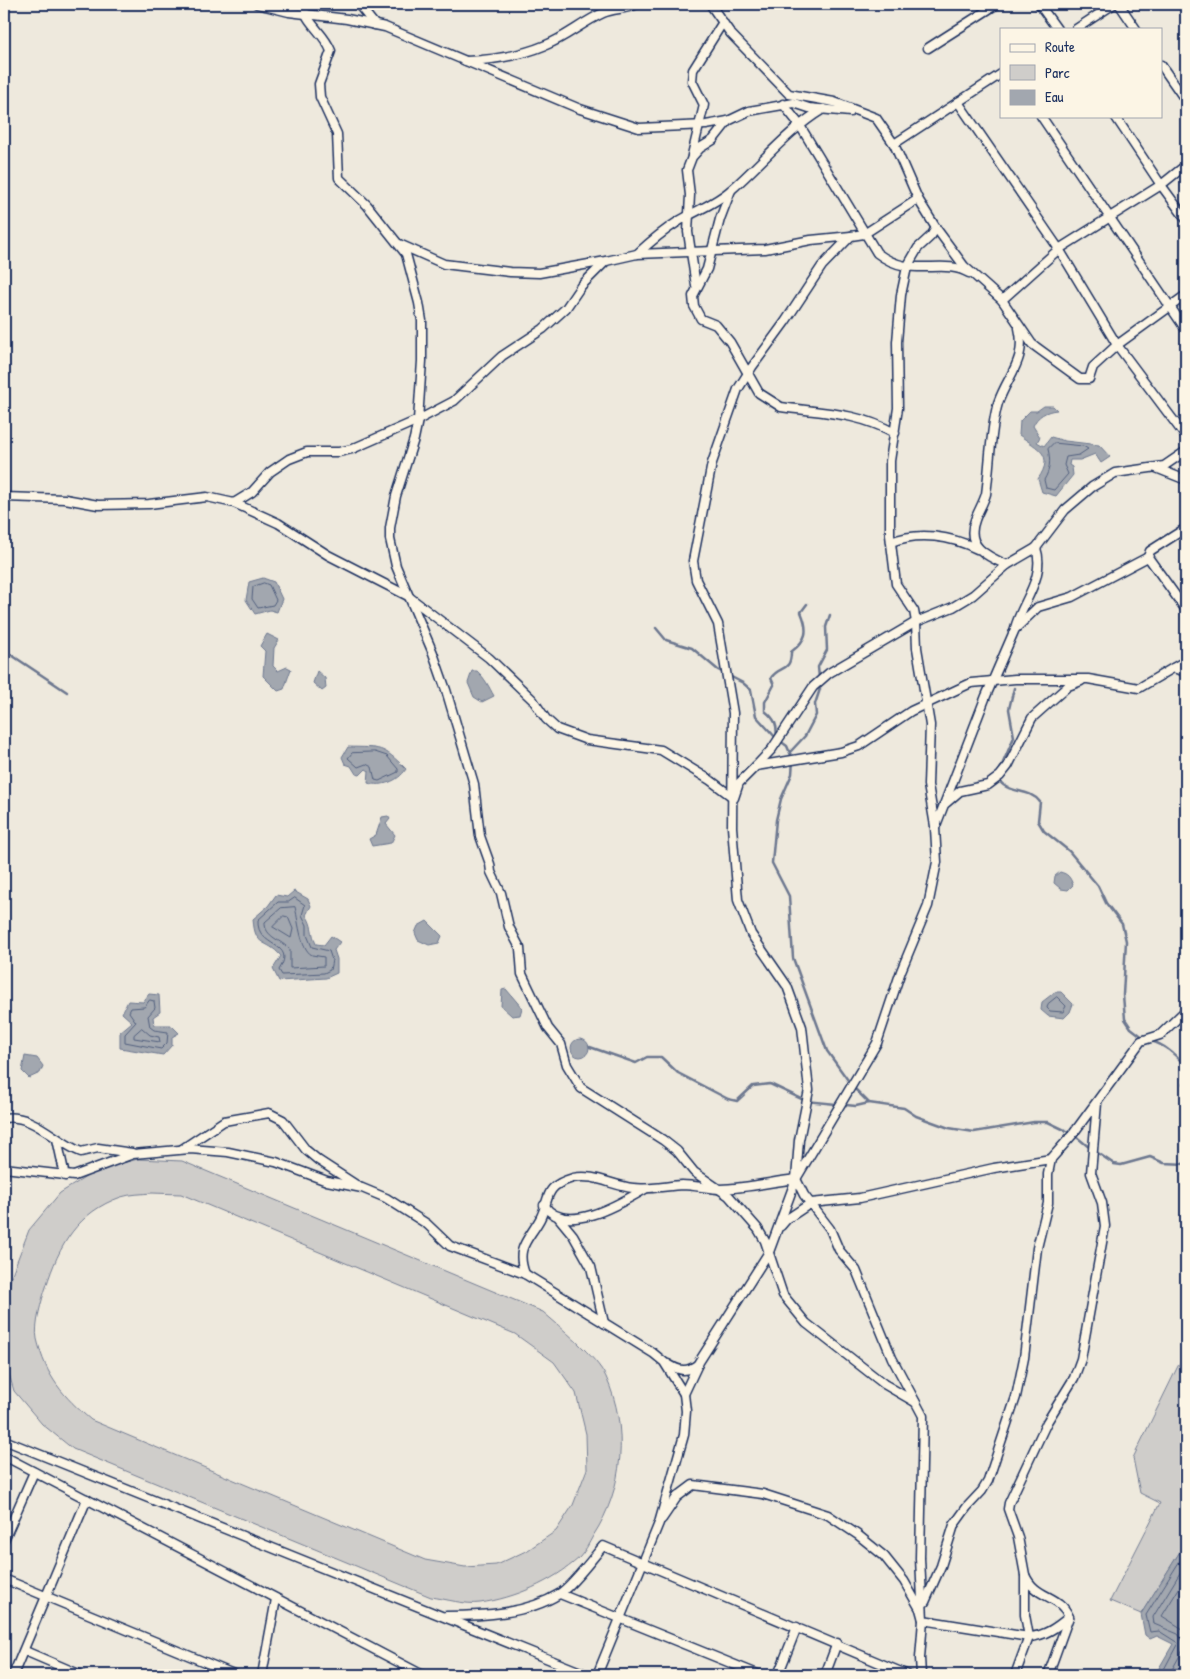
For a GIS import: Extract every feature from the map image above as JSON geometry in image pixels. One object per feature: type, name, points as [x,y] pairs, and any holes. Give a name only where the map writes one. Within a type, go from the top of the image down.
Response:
[{"type":"street","points":[[257,4],[304,14],[348,19],[406,34],[462,61],[580,109],[639,128],[698,126],[728,121],[749,111],[794,103],[809,108],[851,112],[876,118]]},
{"type":"street","points":[[302,4],[304,14],[321,31],[331,51],[319,84],[320,96],[337,134],[338,178],[367,204],[409,261],[422,321],[418,420],[396,496],[390,528],[396,566],[433,653],[446,690],[474,784],[480,836],[491,872],[501,893],[508,927],[520,948],[522,974],[548,1028],[561,1044],[572,1076],[581,1088],[595,1099],[663,1140],[677,1151],[694,1172],[721,1189],[758,1229],[769,1252],[783,1295],[806,1323],[884,1384],[911,1398],[919,1405]]},
{"type":"street","points":[[358,4],[375,25]]},
{"type":"street","points":[[462,61],[494,60],[546,45],[607,11],[629,8],[637,4]]},
{"type":"street","points":[[710,4],[731,34],[788,94],[834,102],[876,118],[894,144],[918,199],[936,228],[964,266],[1002,300],[1032,344],[1080,379],[1089,379],[1093,367],[1117,345],[1186,295]]},
{"type":"street","points":[[928,48],[997,4]]},
{"type":"street","points":[[1039,4],[1056,28]]},
{"type":"street","points":[[1078,28],[1114,4]]},
{"type":"street","points":[[1119,4],[1135,28]]},
{"type":"street","points":[[723,22],[693,70],[692,81],[704,104],[692,157],[687,170],[690,195],[688,216],[696,288],[694,306],[702,319],[716,325],[730,342],[759,393],[781,406],[854,416],[873,421],[895,433]]},
{"type":"street","points":[[1162,66],[1186,101]]},
{"type":"street","points":[[894,144],[1000,75]]},
{"type":"street","points":[[958,102],[1059,249],[1117,345],[1186,438]]},
{"type":"street","points":[[783,104],[799,124],[876,253],[891,263],[907,267],[965,271],[977,278]]},
{"type":"street","points":[[636,254],[660,234],[688,216],[709,206],[731,190],[799,124],[824,109]]},
{"type":"street","points":[[1042,118],[1186,330]]},
{"type":"street","points":[[1116,118],[1160,185],[1186,218]]},
{"type":"street","points":[[692,157],[700,148],[713,140],[728,121]]},
{"type":"street","points":[[1002,300],[1059,249],[1160,185],[1186,166]]},
{"type":"street","points":[[696,288],[707,269],[713,252],[720,218],[731,190]]},
{"type":"street","points":[[398,244],[444,264],[538,274],[636,254],[765,249],[811,240],[864,234],[918,199]]},
{"type":"street","points":[[684,1394],[700,1362],[769,1252],[796,1178],[877,1043],[901,972],[928,906],[937,862],[935,828],[928,785],[930,725],[917,648],[914,611],[896,584],[891,542],[890,462],[895,433],[899,381],[898,313],[907,267],[918,248],[931,236],[936,228]]},
{"type":"street","points":[[850,236],[822,266],[747,374],[730,411],[712,463],[693,562],[696,580],[718,624],[734,713],[732,827],[738,900],[751,934],[775,966],[787,986],[802,1027],[809,1090],[798,1140],[796,1178],[804,1195],[830,1229],[839,1250],[856,1270],[892,1358],[919,1405],[923,1416],[920,1558],[924,1606],[920,1658],[921,1675]]},
{"type":"street","points":[[234,503],[252,492],[270,472],[289,459],[307,452],[339,452],[352,449],[418,420],[454,400],[502,356],[543,329],[566,308],[581,286],[606,261]]},
{"type":"street","points":[[978,550],[973,541],[972,534],[986,494],[998,404],[1021,356],[1021,338],[1018,324]]},
{"type":"street","points":[[734,798],[739,783],[772,750],[813,687],[828,673],[916,622],[953,607],[973,595],[1007,565],[1036,548],[1065,510],[1092,487],[1115,473],[1137,468],[1164,466],[1186,451]]},
{"type":"street","points":[[1156,468],[1186,480]]},
{"type":"street","points":[[4,497],[65,499],[98,505],[149,504],[207,496],[234,503],[278,523],[328,555],[408,596],[489,658],[533,700],[546,719],[557,729],[588,740],[661,750],[710,780],[734,798]]},
{"type":"street","points":[[1015,630],[1038,608],[1072,597],[1148,557],[1150,551],[1186,528]]},
{"type":"street","points":[[891,542],[912,537],[946,537],[978,550],[1007,565]]},
{"type":"street","points":[[935,828],[993,680],[1015,630],[1020,611],[1031,592],[1040,558],[1036,548]]},
{"type":"street","points":[[1148,557],[1186,610]]},
{"type":"street","points":[[756,766],[841,752],[858,746],[927,702],[971,683],[993,680],[1088,679],[1139,688],[1173,668],[1186,663]]},
{"type":"street","points":[[1173,668],[1186,672]]},
{"type":"street","points":[[945,804],[960,791],[988,785],[1000,776],[1008,766],[1032,718],[1068,686],[1088,679]]},
{"type":"street","points":[[924,1606],[928,1590],[941,1566],[954,1525],[988,1481],[1016,1397],[1024,1358],[1037,1248],[1048,1203],[1048,1174],[1051,1159],[1073,1134],[1141,1041],[1160,1035],[1186,1010]]},
{"type":"street","points":[[1015,1675],[1029,1638],[1025,1616],[1025,1575],[1018,1537],[1008,1510],[1009,1503],[1047,1422],[1076,1372],[1081,1359],[1103,1248],[1105,1226],[1102,1203],[1091,1173],[1097,1100]]},
{"type":"street","points":[[181,1150],[224,1122],[269,1113],[283,1120],[306,1150],[318,1160],[362,1188],[399,1206],[426,1224],[450,1246],[525,1274],[653,1352],[664,1362],[678,1370],[686,1370],[700,1362]]},
{"type":"street","points":[[4,1118],[20,1118],[31,1122],[80,1152],[98,1148],[133,1154],[181,1150],[247,1156],[300,1169],[327,1181],[362,1188]]},
{"type":"street","points":[[57,1139],[65,1176]]},
{"type":"street","points":[[4,1168],[74,1176],[133,1154]]},
{"type":"street","points":[[777,1231],[787,1219],[811,1203],[860,1198],[994,1168],[1051,1159]]},
{"type":"street","points":[[525,1274],[521,1263],[521,1252],[526,1240],[540,1219],[550,1190],[574,1178],[588,1177],[632,1188],[645,1189],[683,1185],[721,1189],[796,1178]]},
{"type":"street","points":[[559,1218],[571,1218],[601,1211],[645,1189]]},
{"type":"street","points":[[544,1205],[548,1211],[559,1218],[573,1235],[591,1267],[604,1323]]},
{"type":"street","points":[[597,1675],[659,1523],[684,1435],[686,1411],[684,1394],[664,1362]]},
{"type":"street","points":[[4,1440],[588,1675]]},
{"type":"street","points":[[4,1456],[423,1675]]},
{"type":"street","points":[[4,1540],[34,1472]]},
{"type":"street","points":[[659,1523],[678,1496],[693,1485],[763,1494],[828,1515],[840,1521],[884,1556],[904,1581],[923,1620]]},
{"type":"street","points":[[13,1675],[25,1651],[45,1596],[87,1499]]},
{"type":"street","points":[[440,1616],[471,1616],[509,1612],[535,1605],[560,1594],[603,1546],[908,1675]]},
{"type":"street","points":[[1025,1575],[1034,1590],[1064,1606],[1069,1617],[1048,1675]]},
{"type":"street","points":[[4,1579],[236,1675]]},
{"type":"street","points":[[560,1594],[760,1675]]},
{"type":"street","points":[[262,1675],[276,1599]]},
{"type":"street","points":[[923,1620],[1029,1638],[1055,1628],[1069,1617]]},
{"type":"street","points":[[778,1675],[797,1627]]},
{"type":"street","points":[[825,1675],[837,1644]]},
{"type":"street","points":[[25,1651],[81,1675]]},
{"type":"green space","points":[[138,1159],[182,1161],[543,1312],[595,1360],[606,1377],[618,1417],[620,1458],[617,1478],[603,1518],[581,1556],[568,1567],[532,1588],[493,1601],[462,1603],[431,1597],[73,1449],[42,1424],[14,1391],[4,1357],[4,1307],[12,1274],[29,1230],[60,1193],[99,1169]],"holes":[[[152,1193],[181,1194],[515,1334],[554,1362],[576,1393],[586,1434],[587,1469],[573,1505],[556,1531],[528,1550],[496,1565],[465,1567],[425,1560],[91,1420],[72,1403],[57,1385],[45,1364],[36,1334],[37,1320],[44,1292],[57,1257],[72,1232],[93,1211],[106,1203],[132,1195]]]},
{"type":"green space","points":[[1186,1354],[1186,1542],[1141,1614],[1110,1601],[1160,1503],[1140,1493],[1133,1458],[1178,1366]]},
{"type":"water","points":[[1044,406],[1053,406],[1057,410],[1042,415],[1035,422],[1033,426],[1040,437],[1037,442],[1044,446],[1051,437],[1065,441],[1099,445],[1110,457],[1101,463],[1095,454],[1080,460],[1070,460],[1069,465],[1072,467],[1073,475],[1056,496],[1042,492],[1038,479],[1045,464],[1042,453],[1019,435],[1020,421],[1030,411],[1037,411]]},
{"type":"water","points":[[263,578],[274,582],[282,599],[277,612],[270,610],[255,614],[246,600],[249,582]]},
{"type":"water","points":[[267,634],[279,640],[274,648],[273,666],[278,671],[287,667],[291,669],[284,689],[278,691],[263,676],[265,651],[260,646]]},
{"type":"water","points":[[317,671],[325,678],[326,688],[322,691],[313,683]]},
{"type":"water","points":[[472,671],[477,671],[480,674],[494,696],[482,702],[474,697],[468,683]]},
{"type":"water","points":[[348,747],[380,749],[406,769],[399,777],[384,784],[368,783],[369,771],[366,769],[360,775],[356,774],[351,766],[345,764],[342,757]]},
{"type":"water","points":[[388,816],[390,819],[386,824],[395,835],[391,843],[372,846],[369,839],[376,835],[382,817]]},
{"type":"water","points":[[1060,872],[1067,875],[1072,882],[1073,885],[1068,890],[1061,889],[1054,883],[1055,876]]},
{"type":"water","points":[[294,891],[308,899],[311,906],[306,915],[316,944],[324,945],[331,936],[340,942],[334,950],[337,959],[337,973],[326,978],[279,981],[273,969],[281,956],[276,950],[262,942],[256,935],[253,919],[268,906],[276,895],[287,897]]},
{"type":"water","points":[[427,921],[442,936],[439,943],[429,945],[418,940],[415,933],[418,926]]},
{"type":"water","points":[[506,989],[522,1008],[520,1015],[512,1016],[501,1006],[502,990]]},
{"type":"water","points":[[1055,992],[1061,992],[1073,1004],[1070,1012],[1064,1018],[1048,1016],[1041,1010],[1042,1002]]},
{"type":"water","points":[[149,994],[159,995],[160,1012],[153,1017],[154,1025],[171,1025],[179,1033],[172,1037],[172,1045],[163,1055],[120,1048],[120,1032],[132,1022],[122,1013],[128,1001],[143,1002]]},
{"type":"water","points":[[580,1039],[586,1042],[589,1048],[586,1054],[580,1057],[574,1054],[571,1048],[574,1042]]},
{"type":"water","points":[[25,1056],[37,1058],[43,1066],[40,1073],[29,1078],[22,1071]]},
{"type":"water","points":[[1186,1542],[1186,1675],[1155,1675],[1173,1644],[1157,1636],[1150,1639],[1145,1635],[1141,1614]]},
{"type":"waterway","points":[[807,604],[801,612],[806,630],[805,635],[791,652],[787,666],[771,678],[774,685],[765,702],[765,711],[771,717],[777,729],[776,738],[787,746],[793,760],[792,774],[781,799],[776,820],[772,863],[789,896],[793,958],[827,1051],[850,1083]]},
{"type":"waterway","points":[[791,751],[805,736],[816,715],[815,704],[820,689],[818,667],[827,650],[826,627],[830,615]]},
{"type":"waterway","points":[[656,628],[666,640],[692,648],[718,670],[743,683],[751,690],[756,716],[776,738]]},
{"type":"waterway","points":[[4,650],[67,692]]},
{"type":"waterway","points":[[999,772],[1014,737],[1009,709],[1014,688]]},
{"type":"waterway","points":[[998,779],[1007,787],[1030,794],[1040,802],[1038,821],[1044,831],[1069,851],[1098,886],[1106,903],[1122,924],[1126,941],[1123,995],[1125,1019],[1131,1028],[1144,1038]]},
{"type":"waterway","points":[[1151,1041],[1165,1047],[1183,1063],[1186,1109]]},
{"type":"waterway","points":[[590,1047],[636,1063],[647,1057],[661,1057],[678,1073],[728,1099],[737,1101],[753,1086],[770,1084],[806,1101],[856,1106],[869,1103]]},
{"type":"waterway","points":[[854,1088],[869,1103],[904,1108],[916,1116],[949,1128],[974,1132],[1034,1122],[1048,1122],[1073,1134],[1090,1148]]},
{"type":"waterway","points":[[1095,1151],[1114,1164],[1121,1165],[1150,1157],[1164,1163],[1186,1164]]}]
